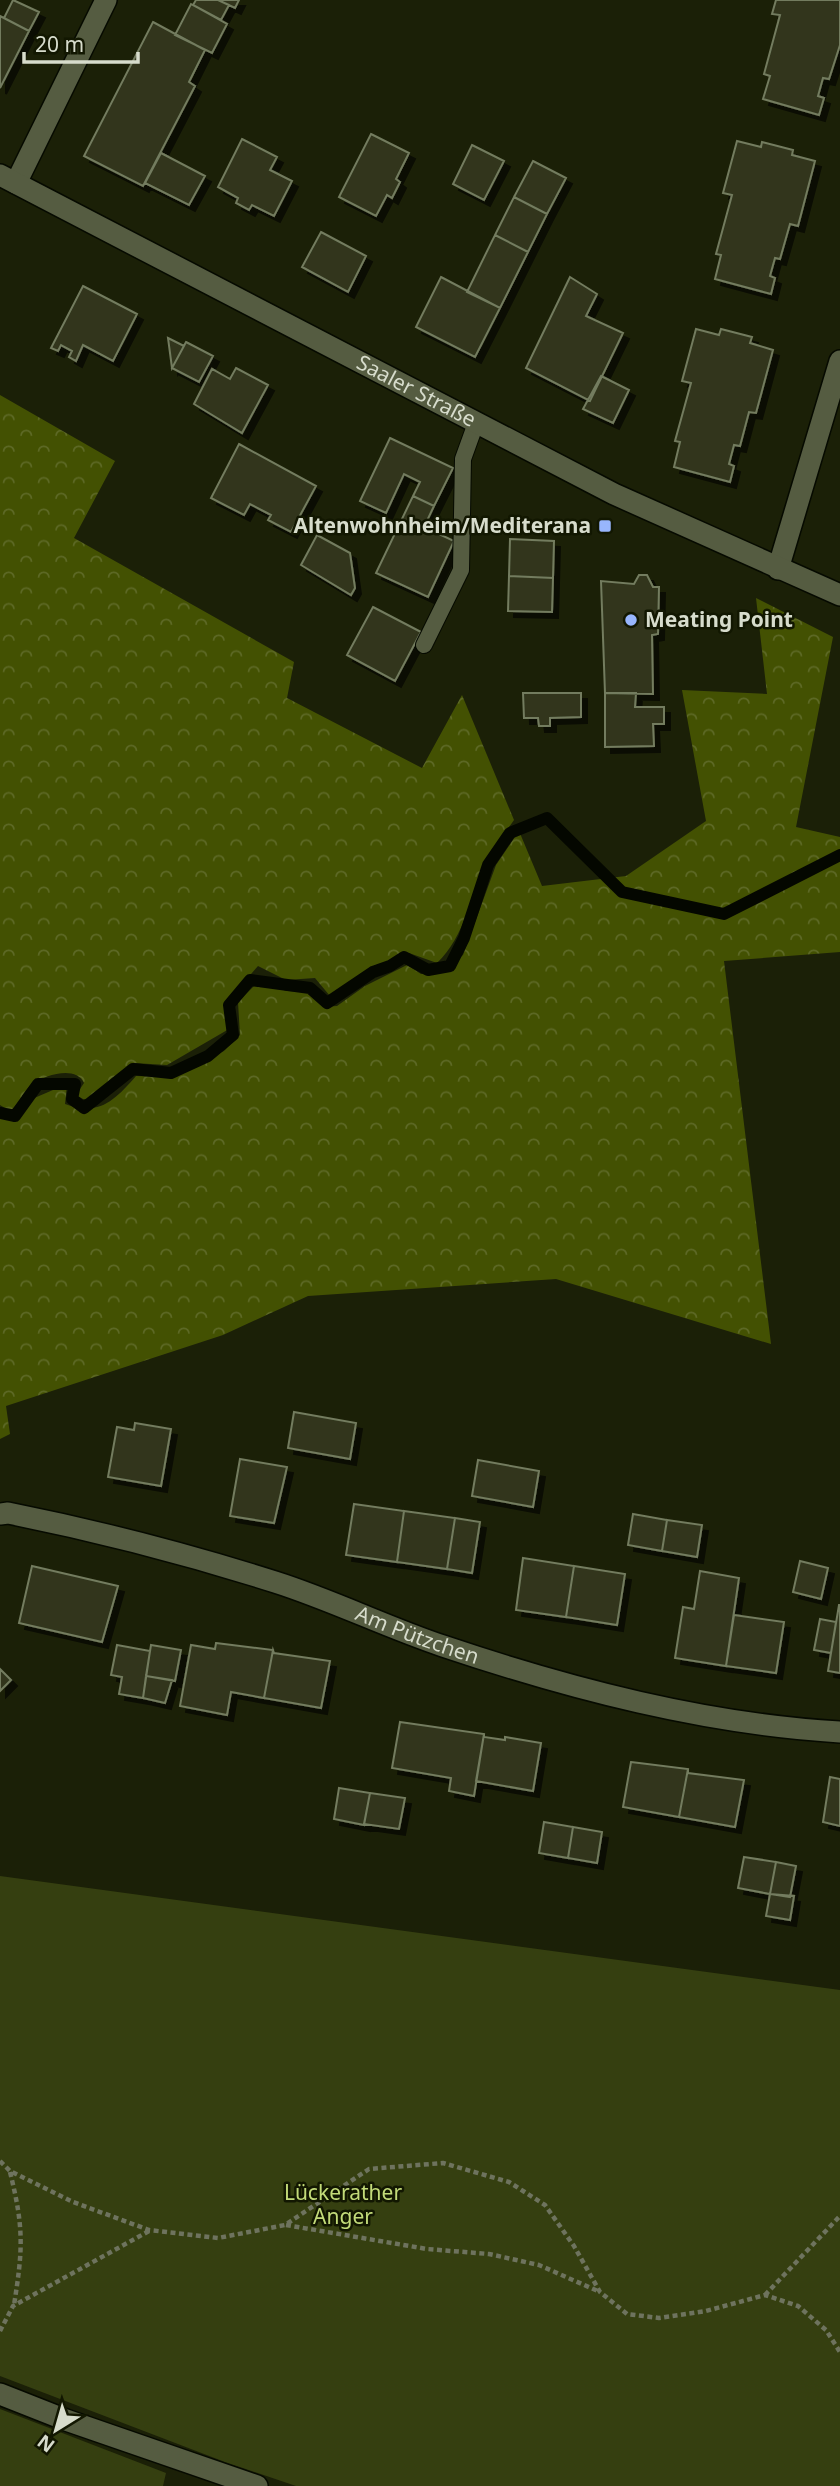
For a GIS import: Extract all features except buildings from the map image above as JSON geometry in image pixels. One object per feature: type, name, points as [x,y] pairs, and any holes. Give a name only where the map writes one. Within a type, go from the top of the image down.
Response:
[{"type":"street","points":[[8,179],[106,0]]},
{"type":"street","name":"Saaler Straße","points":[[8,179],[614,494],[840,595]]},
{"type":"street","points":[[778,569],[840,361]]},
{"type":"street","name":"Am Pützchen","points":[[0,1514],[8,1513],[98,1531],[264,1579],[443,1646],[602,1694],[761,1726],[840,1732]]},
{"type":"street","points":[[0,2394],[66,2420],[257,2486]]},
{"type":"lane","points":[[424,645],[461,570],[463,459],[476,423]]},
{"type":"path","points":[[0,2161],[10,2171],[72,2202],[149,2230],[218,2238],[285,2225],[427,2249],[489,2254],[539,2265],[600,2292],[626,2314],[659,2318],[706,2311],[765,2295],[840,2216]]},
{"type":"path","points":[[285,2225],[369,2169],[443,2163],[509,2182],[545,2205],[574,2246],[600,2292]]},
{"type":"path","points":[[0,2331],[13,2306],[22,2258],[22,2220],[10,2171]]},
{"type":"path","points":[[13,2306],[149,2230]]},
{"type":"path","points":[[765,2295],[798,2306],[826,2330],[840,2352]]},
{"type":"green space","points":[[0,395],[115,461],[74,538],[294,662],[287,698],[422,768],[462,695],[514,820],[487,861],[461,928],[437,963],[409,953],[364,974],[330,996],[315,978],[286,980],[258,966],[232,996],[229,1029],[167,1065],[134,1063],[98,1099],[83,1099],[76,1095],[84,1083],[74,1074],[60,1073],[32,1084],[10,1111],[0,1105]]},
{"type":"green space","points":[[756,598],[833,637],[796,827],[840,837],[840,952],[724,961],[771,1344],[556,1279],[308,1296],[223,1335],[6,1406],[10,1434],[0,1439],[0,1116],[10,1119],[19,1117],[32,1099],[67,1084],[65,1104],[77,1108],[97,1107],[113,1099],[136,1076],[171,1077],[224,1051],[240,1035],[238,1002],[260,980],[286,991],[311,992],[323,1007],[337,1006],[365,986],[407,965],[421,974],[443,972],[463,955],[496,865],[519,831],[542,886],[626,876],[706,821],[682,690],[767,694]]},
{"type":"green space","name":"Lückerather Anger","points":[[0,1876],[840,1990],[840,2486],[296,2486],[225,2462],[0,2376]]},
{"type":"green space","points":[[0,2409],[166,2473],[163,2486],[0,2486]]},
{"type":"waterway","points":[[0,1113],[15,1116],[38,1084],[75,1084],[72,1099],[84,1108],[133,1069],[171,1073],[208,1056],[233,1035],[229,1005],[250,980],[310,988],[327,1003],[373,972],[404,957],[428,970],[450,966],[464,938],[488,865],[510,833],[547,818],[622,892],[724,914],[840,855]]},
{"type":"place","name":"Altenwohnheim/Mediterana","points":[[605,526]]},
{"type":"place","name":"Meating Point","points":[[631,620]]}]
